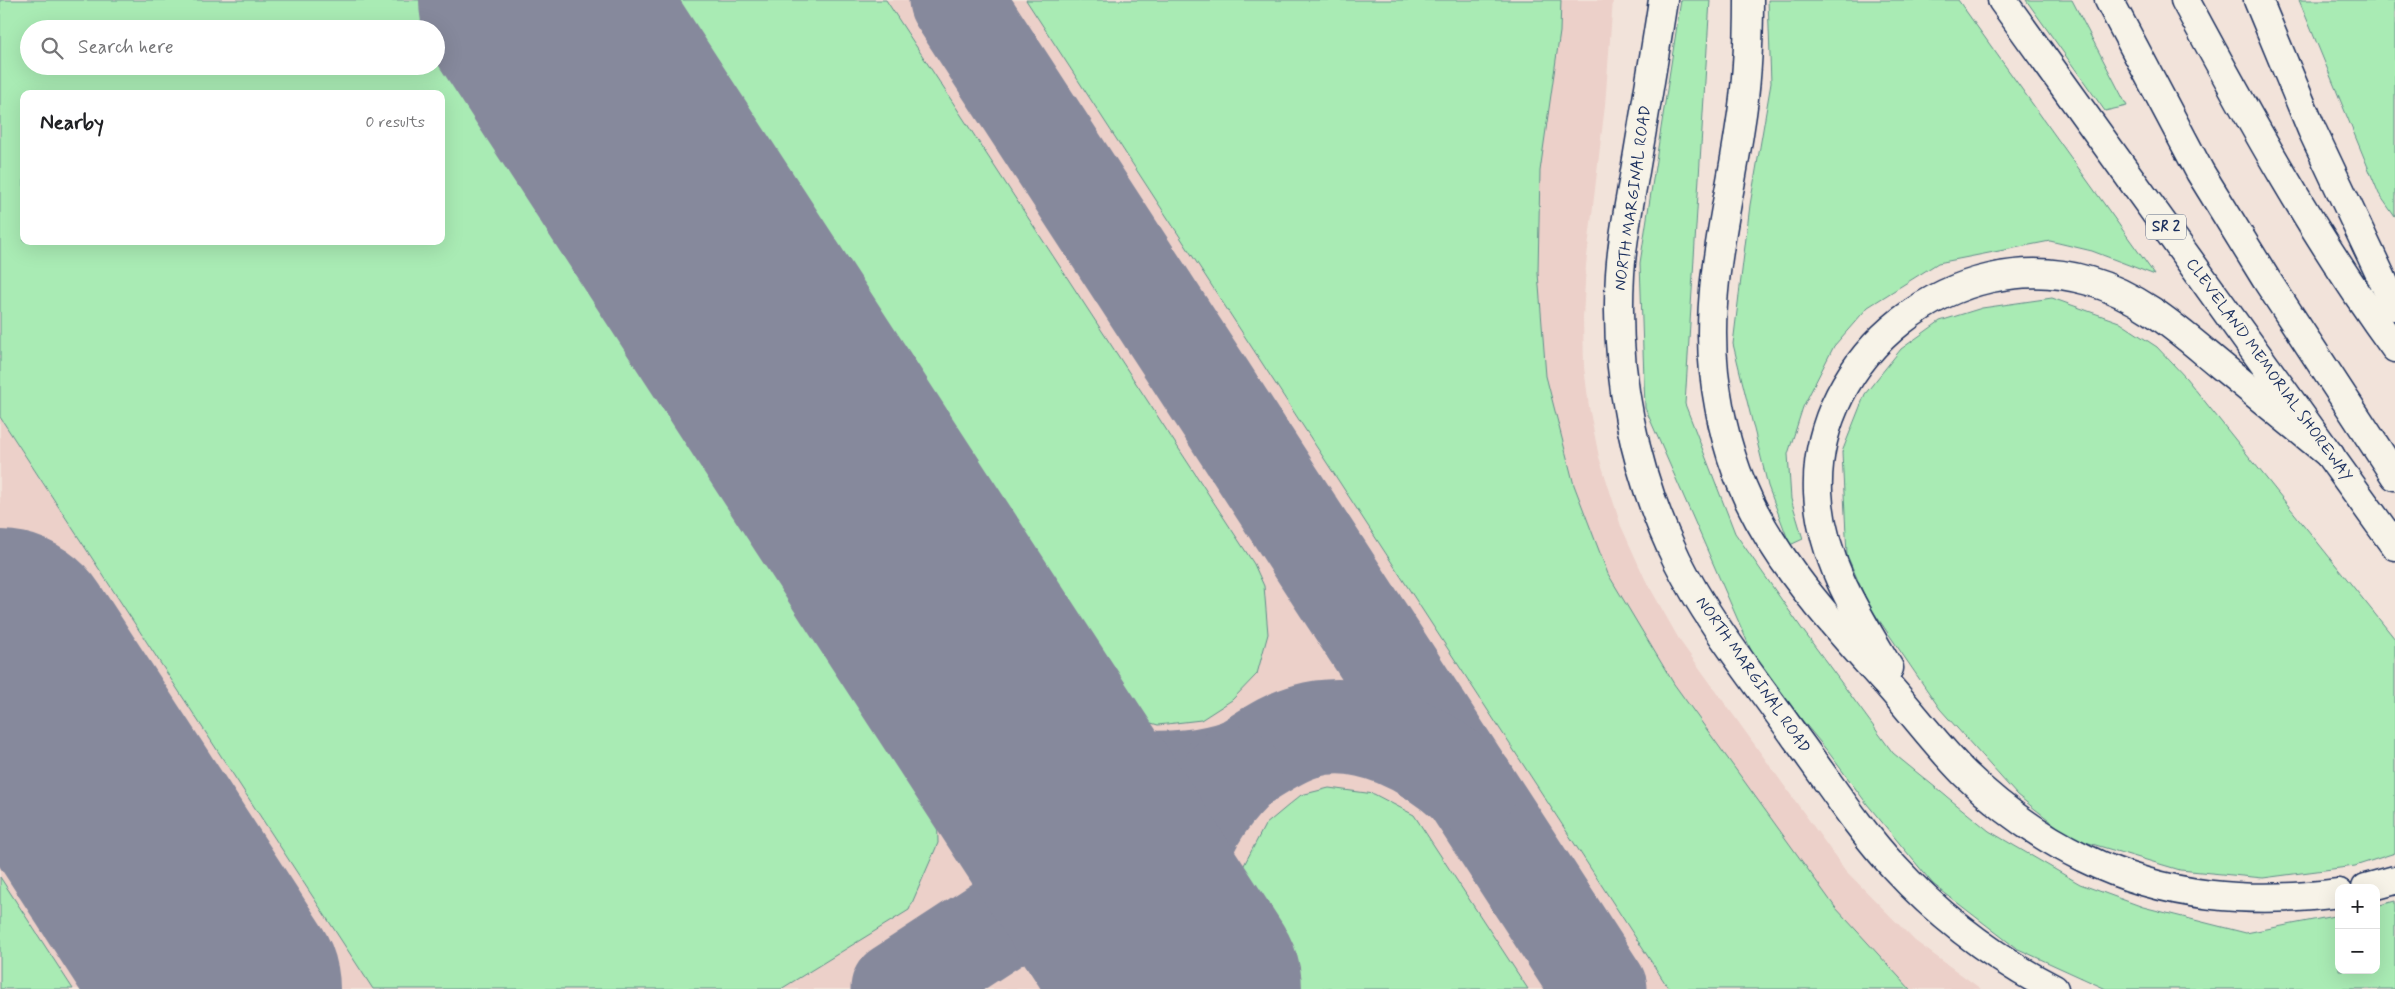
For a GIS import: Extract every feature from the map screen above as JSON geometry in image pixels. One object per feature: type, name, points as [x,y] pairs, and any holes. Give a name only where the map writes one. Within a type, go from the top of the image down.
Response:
[{"type":"main road","name":"NORTH MARGINAL ROAD","points":[[1663,0],[1626,226],[1620,272],[1619,314],[1621,357],[1633,435],[1644,476],[1660,518],[1677,560],[1719,631],[1829,786],[1893,866],[1950,920],[1992,953],[2054,989]]},
{"type":"main road","points":[[1748,0],[1749,28],[1744,96],[1719,244],[1712,316],[1714,375],[1727,439],[1736,469],[1750,502],[1789,566],[1835,626],[1965,774],[2011,814],[2059,845],[2113,871],[2168,888],[2221,897],[2278,899],[2335,893]]},
{"type":"main road","name":"CLEVELAND MEMORIAL SHOREWAY","points":[[2002,0],[2395,546]]},
{"type":"main road","points":[[2109,0],[2200,172],[2266,279],[2395,476]]},
{"type":"main road","points":[[2185,0],[2243,108],[2309,219],[2395,348]]},
{"type":"main road","points":[[2258,0],[2312,130],[2395,306]]},
{"type":"main road","points":[[1923,724],[1843,590],[1822,528],[1818,492],[1826,430],[1838,399],[1855,370],[1874,344],[1900,320],[1929,301],[1956,288],[1982,279],[2035,273],[2086,280],[2112,288],[2162,316],[2330,455]]},
{"type":"main road","points":[[2380,884],[2395,880]]},
{"type":"shaded area","points":[[0,0],[1613,0],[1605,105],[1586,265],[1583,318],[1584,367],[1589,407],[1599,457],[1621,526],[1645,579],[1680,641],[1845,870],[1915,941],[1981,989],[0,989]]},
{"type":"green space","points":[[0,0],[447,0],[936,751],[938,843],[909,910],[781,989],[373,989],[0,417]]},
{"type":"green space","points":[[635,0],[886,0],[1254,564],[1264,586],[1268,634],[1257,674],[1232,700],[1201,720],[1158,725],[1110,711],[1083,687]]},
{"type":"green space","points":[[1026,0],[1561,0],[1560,32],[1540,171],[1538,273],[1546,376],[1574,485],[1608,574],[1674,684],[1835,907],[1910,989],[1669,989]]},
{"type":"green space","points":[[1681,0],[1710,0],[1685,404],[1735,533],[1802,629],[1893,753],[1989,831],[2080,884],[2143,907],[2246,933],[2335,916],[2335,974],[2380,974],[2380,905],[2395,901],[2395,989],[2106,989],[2016,948],[1933,884],[1758,666],[1645,408],[1640,263]]},
{"type":"green space","points":[[1768,0],[1958,0],[2155,275],[2092,251],[2050,241],[1938,263],[1868,307],[1834,346],[1803,407],[1788,454],[1791,499],[1803,539],[1790,545],[1768,486],[1733,344],[1750,205],[1771,83]]},
{"type":"green space","points":[[2026,0],[2072,0],[2127,106],[2105,111]]},
{"type":"green space","points":[[2299,0],[2395,0],[2395,217],[2379,194]]},
{"type":"green space","points":[[2052,298],[2119,322],[2157,347],[2186,378],[2395,639],[2395,853],[2355,866],[2263,878],[2180,870],[2072,838],[2017,795],[1940,709],[1868,604],[1847,555],[1842,452],[1865,394],[1901,349],[1940,321],[1982,308]]},
{"type":"green space","points":[[1329,788],[1374,794],[1414,815],[1528,989],[1278,989],[1246,940],[1237,920],[1243,867],[1265,825],[1301,795]]},
{"type":"green space","points":[[0,877],[73,989],[0,989]]},
{"type":"taxiway","points":[[956,0],[1600,989]]},
{"type":"taxiway","points":[[996,702],[1029,739],[1050,754],[1074,765],[1130,777],[1159,778],[1187,777],[1214,773],[1238,766]]},
{"type":"taxiway","points":[[898,989],[1243,764],[1289,737],[1306,731],[1328,727],[1351,727],[1373,731],[1394,739],[1435,760],[1469,787]]},
{"type":"taxiway","points":[[1192,989],[1181,959],[1175,930],[1173,902],[1177,874],[1185,847],[1197,821],[1213,796],[1234,773]]},
{"type":"runway","points":[[538,0],[1183,989]]},
{"type":"runway","points":[[0,649],[221,989]]}]
